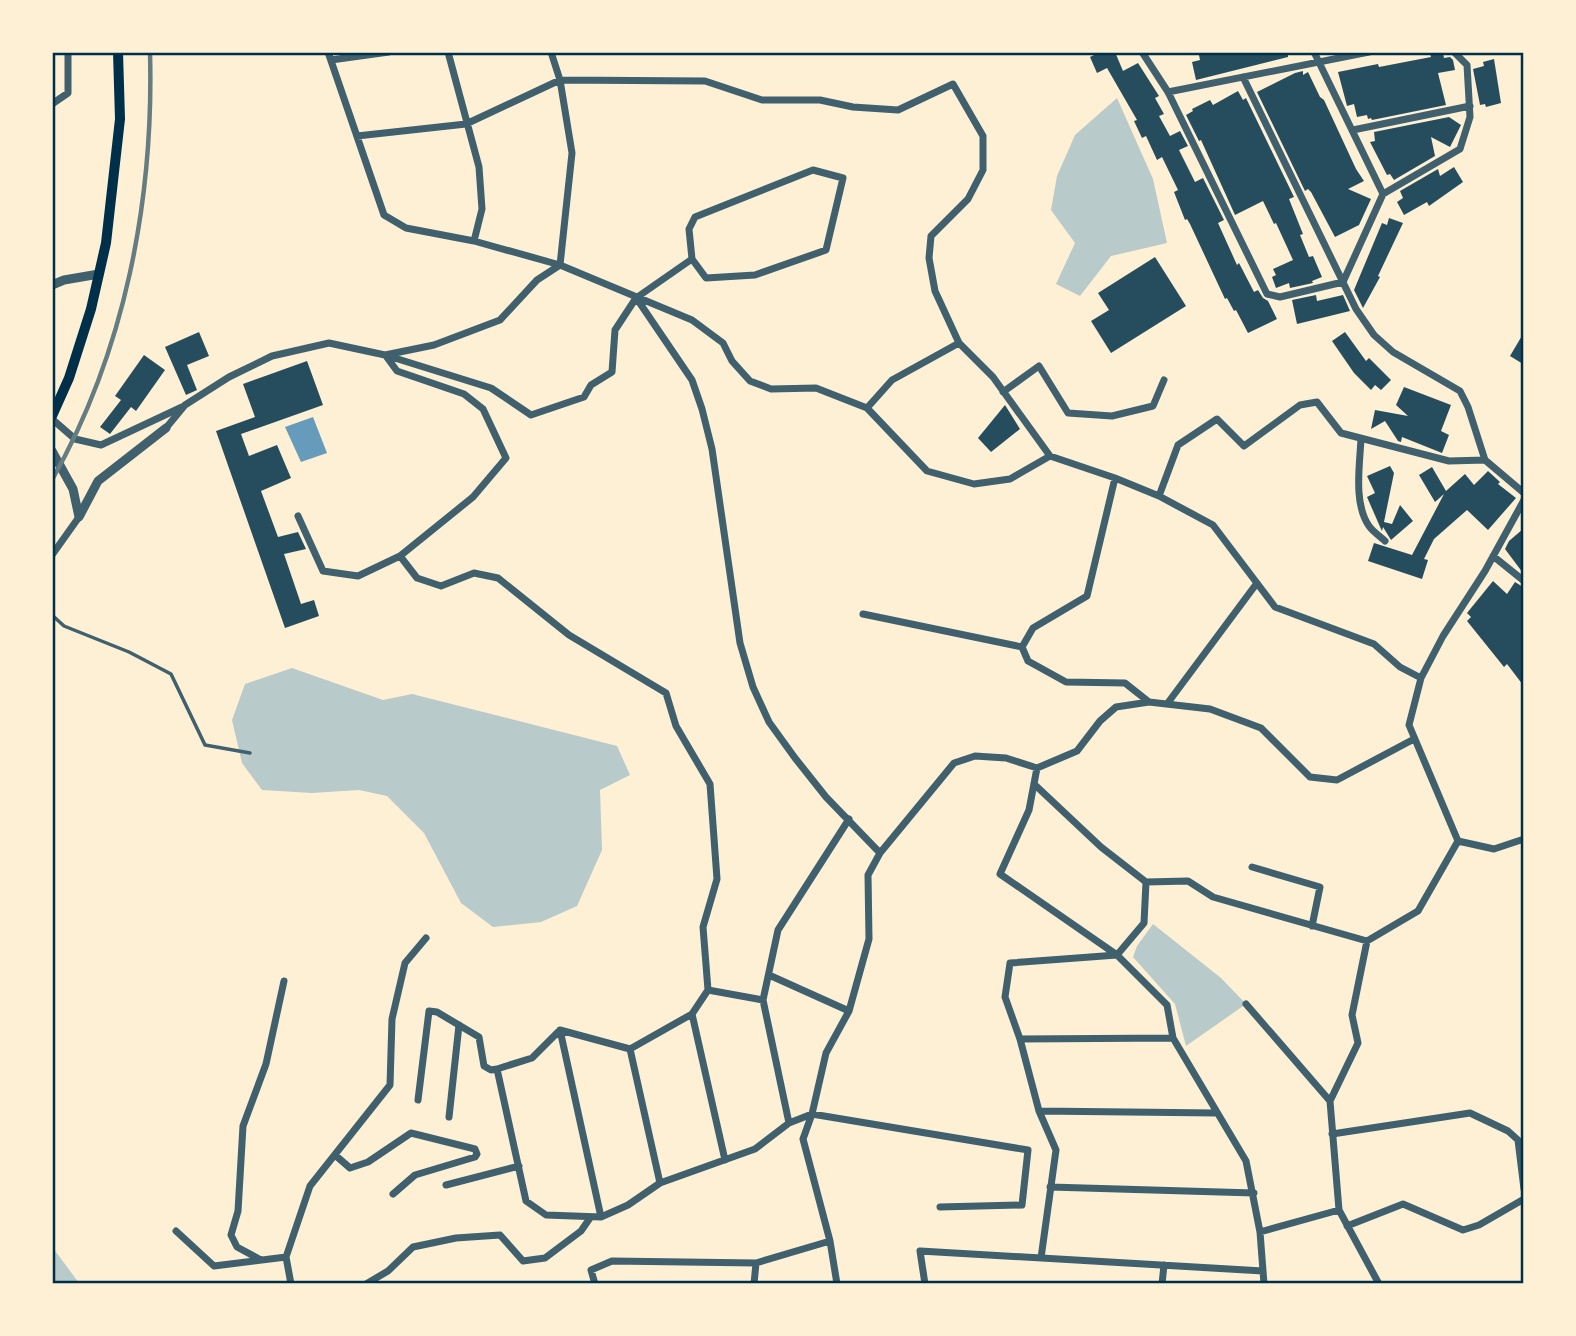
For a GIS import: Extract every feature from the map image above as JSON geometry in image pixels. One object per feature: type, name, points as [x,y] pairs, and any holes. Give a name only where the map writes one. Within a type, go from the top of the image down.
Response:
[{"type":"main road","points":[[52,417],[69,378],[106,243],[120,119],[118,52]]},
{"type":"street","points":[[52,104],[68,93],[68,52]]},
{"type":"street","points":[[389,52],[330,56],[384,215],[406,228],[474,241],[560,265],[692,320],[723,343],[732,361],[750,381],[771,389],[816,388],[867,408],[927,471],[974,484],[1010,479],[1049,456]]},
{"type":"street","points":[[447,52],[480,167],[482,209],[474,241]]},
{"type":"street","points":[[551,52],[560,80],[572,153],[560,265]]},
{"type":"street","points":[[1142,52],[1168,92],[1267,294],[1280,297],[1343,282]]},
{"type":"street","points":[[1314,52],[1383,194]]},
{"type":"street","points":[[1168,92],[1369,52]]},
{"type":"street","points":[[1343,282],[1383,194],[1461,149],[1470,117],[1470,106],[1467,65],[1454,52]]},
{"type":"street","points":[[1243,77],[1356,309],[1374,335],[1393,352],[1460,391],[1485,460],[1524,492]]},
{"type":"street","points":[[357,136],[466,124],[560,80],[705,81],[762,100],[820,100],[853,107],[898,110],[953,84],[983,136],[983,170],[968,199],[931,236],[929,258],[935,291],[959,343],[993,377],[1049,456],[1160,496],[1213,525],[1275,607],[1374,644],[1400,667],[1421,678]]},
{"type":"street","points":[[1353,130],[1470,106]]},
{"type":"street","points":[[813,170],[843,178],[825,250],[755,275],[706,278],[692,260],[689,229],[695,217],[813,170]]},
{"type":"street","points":[[52,417],[75,439],[101,445],[185,405],[229,377],[272,356],[329,343],[385,355],[491,387],[531,415],[584,397],[591,385],[612,372],[615,330],[636,298],[692,260]]},
{"type":"street","points":[[385,355],[435,345],[500,320],[537,280],[560,265]]},
{"type":"street","points":[[52,285],[99,274]]},
{"type":"street","points":[[636,298],[692,380],[702,409],[712,449],[740,643],[753,687],[769,722],[789,749],[826,797],[880,853]]},
{"type":"street","points":[[867,408],[892,380],[959,343]]},
{"type":"street","points":[[298,516],[323,571],[358,576],[400,556],[473,497],[506,458],[483,409],[464,394],[397,371],[385,355]]},
{"type":"street","points":[[1003,391],[1039,366],[1068,413],[1112,416],[1153,406],[1164,380]]},
{"type":"street","points":[[1160,496],[1178,444],[1217,419],[1244,446],[1300,405],[1317,402],[1341,433],[1449,461],[1485,460]]},
{"type":"street","points":[[52,555],[79,517],[98,481],[166,428],[185,405]]},
{"type":"street","points":[[1361,438],[1359,469],[1362,510],[1369,526],[1385,541]]},
{"type":"street","points":[[52,451],[73,489],[79,517]]},
{"type":"street","points":[[1022,647],[1033,628],[1087,596],[1115,478]]},
{"type":"street","points":[[1458,841],[1409,725],[1421,678],[1524,500]]},
{"type":"street","points":[[400,556],[417,578],[440,586],[474,573],[498,578],[569,635],[666,693],[676,726],[710,784],[717,879],[704,927],[708,990],[692,1014],[630,1049],[560,1030]]},
{"type":"street","points":[[1493,556],[1524,581]]},
{"type":"street","points":[[1167,704],[1257,583]]},
{"type":"street","points":[[863,614],[1022,647]]},
{"type":"street","points":[[1022,647],[1028,661],[1066,682],[1125,683],[1149,702]]},
{"type":"street","points":[[837,1283],[830,1241],[803,1139],[812,1114],[826,1054],[849,1011],[869,939],[868,875],[880,853],[954,763],[975,756],[1006,758],[1037,768],[1077,751],[1100,721],[1116,707],[1149,702],[1210,709],[1261,728],[1310,777],[1337,780],[1414,739]]},
{"type":"street","points":[[1037,768],[1029,810],[1000,874],[1117,955],[1167,1006],[1173,1038],[1246,1161],[1260,1232],[1264,1283]]},
{"type":"street","points":[[1034,784],[1101,847],[1146,882],[1188,881],[1213,897],[1367,942]]},
{"type":"street","points":[[789,1123],[763,1000],[778,930],[849,819]]},
{"type":"street","points":[[1458,841],[1494,849],[1524,839]]},
{"type":"street","points":[[1379,1283],[1339,1210],[1330,1101],[1358,1044],[1352,1015],[1367,942],[1418,911],[1458,841]]},
{"type":"street","points":[[1252,867],[1320,887],[1312,926]]},
{"type":"street","points":[[1041,1258],[1056,1150],[1039,1111],[1020,1039],[1005,997],[1010,963],[1117,955],[1144,923],[1146,882]]},
{"type":"street","points":[[291,1283],[286,1257],[310,1186],[390,1085],[392,1019],[405,963],[426,938]]},
{"type":"street","points":[[769,975],[849,1011]]},
{"type":"street","points":[[261,1260],[237,1247],[231,1235],[238,1211],[243,1126],[267,1064],[284,981]]},
{"type":"street","points":[[708,990],[763,1000]]},
{"type":"street","points":[[1246,1004],[1330,1101]]},
{"type":"street","points":[[418,1100],[429,1011],[437,1012],[479,1037],[484,1066],[491,1070],[532,1058],[560,1030]]},
{"type":"street","points":[[692,1014],[725,1160]]},
{"type":"street","points":[[449,1117],[459,1025]]},
{"type":"street","points":[[560,1030],[601,1217]]},
{"type":"street","points":[[1020,1039],[1173,1038]]},
{"type":"street","points":[[630,1049],[660,1183]]},
{"type":"street","points":[[497,1069],[526,1201],[546,1215],[601,1217],[628,1205],[660,1183],[755,1149],[789,1123],[812,1114],[1027,1150],[1022,1205],[940,1208]]},
{"type":"street","points":[[1039,1111],[1216,1113]]},
{"type":"street","points":[[1332,1134],[1470,1114],[1508,1131],[1518,1140],[1524,1189]]},
{"type":"street","points":[[335,1155],[350,1168],[368,1161],[411,1133],[475,1149],[475,1157],[415,1175],[393,1194]]},
{"type":"street","points":[[446,1185],[519,1166]]},
{"type":"street","points":[[1049,1187],[1254,1193]]},
{"type":"street","points":[[1348,1226],[1403,1204],[1463,1230],[1479,1225],[1524,1199]]},
{"type":"street","points":[[1260,1232],[1339,1210]]},
{"type":"street","points":[[366,1283],[387,1271],[413,1247],[456,1238],[500,1235],[523,1261],[545,1258],[581,1231],[590,1218]]},
{"type":"street","points":[[176,1231],[214,1266],[286,1257]]},
{"type":"street","points":[[595,1283],[592,1270],[612,1261],[755,1264],[830,1241]]},
{"type":"street","points":[[925,1283],[920,1251],[1263,1271]]},
{"type":"street","points":[[754,1283],[755,1264]]},
{"type":"street","points":[[1162,1283],[1164,1265]]},
{"type":"lane","points":[[52,615],[64,626],[129,652],[172,674],[205,745],[250,753]]},
{"type":"shaded area","points":[[1117,98],[1153,179],[1167,243],[1111,256],[1080,296],[1056,284],[1075,243],[1051,210],[1057,176],[1075,135]]},
{"type":"shaded area","points":[[292,668],[383,700],[412,694],[617,746],[630,775],[600,790],[602,850],[577,906],[541,922],[493,927],[461,903],[424,833],[387,796],[359,790],[312,793],[262,790],[242,763],[232,720],[245,684]]},
{"type":"shaded area","points":[[1153,924],[1221,978],[1246,1004],[1186,1046],[1175,1004],[1133,957],[1137,946]]},
{"type":"shaded area","points":[[53,1248],[79,1283],[53,1283]]},
{"type":"water","points":[[313,417],[327,453],[301,462],[285,427]]},
{"type":"building","points":[[1100,52],[1115,52],[1123,71],[1138,63],[1159,96],[1155,98],[1164,114],[1159,116],[1170,136],[1180,131],[1188,146],[1179,150],[1195,182],[1203,178],[1224,220],[1218,223],[1237,265],[1239,263],[1254,292],[1258,290],[1268,301],[1277,319],[1248,333],[1236,310],[1234,311],[1227,298],[1225,299],[1190,224],[1185,220],[1174,192],[1178,190],[1162,157],[1157,160],[1146,136],[1142,138],[1134,121],[1137,120],[1107,68],[1097,73],[1090,57]]},
{"type":"building","points":[[1210,52],[1288,52],[1288,57],[1196,80],[1192,62],[1200,60],[1199,55]]},
{"type":"building","points":[[1430,53],[1443,53],[1444,58],[1450,57],[1453,60],[1455,70],[1438,73],[1446,105],[1372,120],[1368,119],[1367,115],[1357,117],[1354,104],[1347,106],[1338,72],[1431,57]]},
{"type":"building","points":[[1494,59],[1501,103],[1486,107],[1485,104],[1480,105],[1473,69]]},
{"type":"building","points":[[1303,71],[1303,75],[1308,72],[1324,100],[1364,181],[1348,189],[1371,199],[1359,225],[1335,237],[1311,192],[1308,189],[1305,191],[1257,92]]},
{"type":"building","points":[[1238,91],[1243,100],[1246,98],[1294,197],[1289,199],[1303,234],[1300,235],[1309,257],[1313,256],[1322,277],[1312,281],[1313,283],[1290,288],[1289,283],[1276,288],[1272,277],[1276,275],[1273,269],[1293,260],[1276,223],[1274,224],[1263,201],[1235,215],[1201,140],[1199,141],[1186,115],[1210,100],[1213,105]]},
{"type":"building","points":[[1449,117],[1461,125],[1450,147],[1431,137],[1435,156],[1394,180],[1390,174],[1387,175],[1370,142],[1375,141],[1374,132]]},
{"type":"building","points":[[1454,167],[1463,182],[1429,206],[1427,202],[1404,215],[1397,202],[1403,198],[1400,191],[1438,169],[1440,176]]},
{"type":"building","points":[[1389,218],[1403,223],[1378,276],[1380,277],[1363,308],[1354,290],[1382,223],[1387,225]]},
{"type":"building","points":[[1155,257],[1186,306],[1111,353],[1091,321],[1109,310],[1098,293]]},
{"type":"building","points":[[1316,295],[1317,301],[1343,295],[1350,311],[1297,324],[1292,300]]},
{"type":"building","points":[[199,332],[209,356],[187,365],[197,390],[186,395],[165,347]]},
{"type":"building","points":[[1345,332],[1366,361],[1369,358],[1391,380],[1381,390],[1375,385],[1371,390],[1354,373],[1332,341]]},
{"type":"building","points":[[1523,334],[1523,364],[1510,356]]},
{"type":"building","points":[[144,355],[165,370],[136,411],[131,407],[110,434],[100,427],[121,400],[115,396]]},
{"type":"building","points":[[307,361],[323,405],[241,434],[249,456],[277,445],[291,478],[261,491],[278,537],[298,532],[306,549],[284,554],[301,604],[314,600],[319,616],[285,628],[216,431],[255,417],[243,384]]},
{"type":"building","points":[[1404,387],[1451,405],[1441,431],[1449,435],[1442,453],[1402,437],[1401,442],[1398,441],[1385,421],[1371,429],[1375,410],[1408,416],[1396,405]]},
{"type":"building","points":[[1005,405],[1020,429],[991,452],[978,438]]},
{"type":"building","points":[[1390,466],[1394,473],[1384,522],[1392,524],[1400,505],[1413,521],[1391,540],[1383,527],[1382,531],[1367,497],[1375,493],[1367,476]]},
{"type":"building","points":[[1432,467],[1446,491],[1465,474],[1474,485],[1488,471],[1500,482],[1498,484],[1516,498],[1488,530],[1467,510],[1434,539],[1424,559],[1428,560],[1422,579],[1368,561],[1374,543],[1412,555],[1444,494],[1435,502],[1419,475]]},
{"type":"building","points":[[1523,529],[1523,573],[1505,549],[1509,541]]},
{"type":"building","points":[[1493,581],[1507,594],[1515,582],[1523,587],[1523,685],[1507,664],[1504,667],[1467,621],[1471,617],[1467,613]]},
{"type":"railway","points":[[52,480],[99,380],[130,273],[147,163],[150,52]]}]
